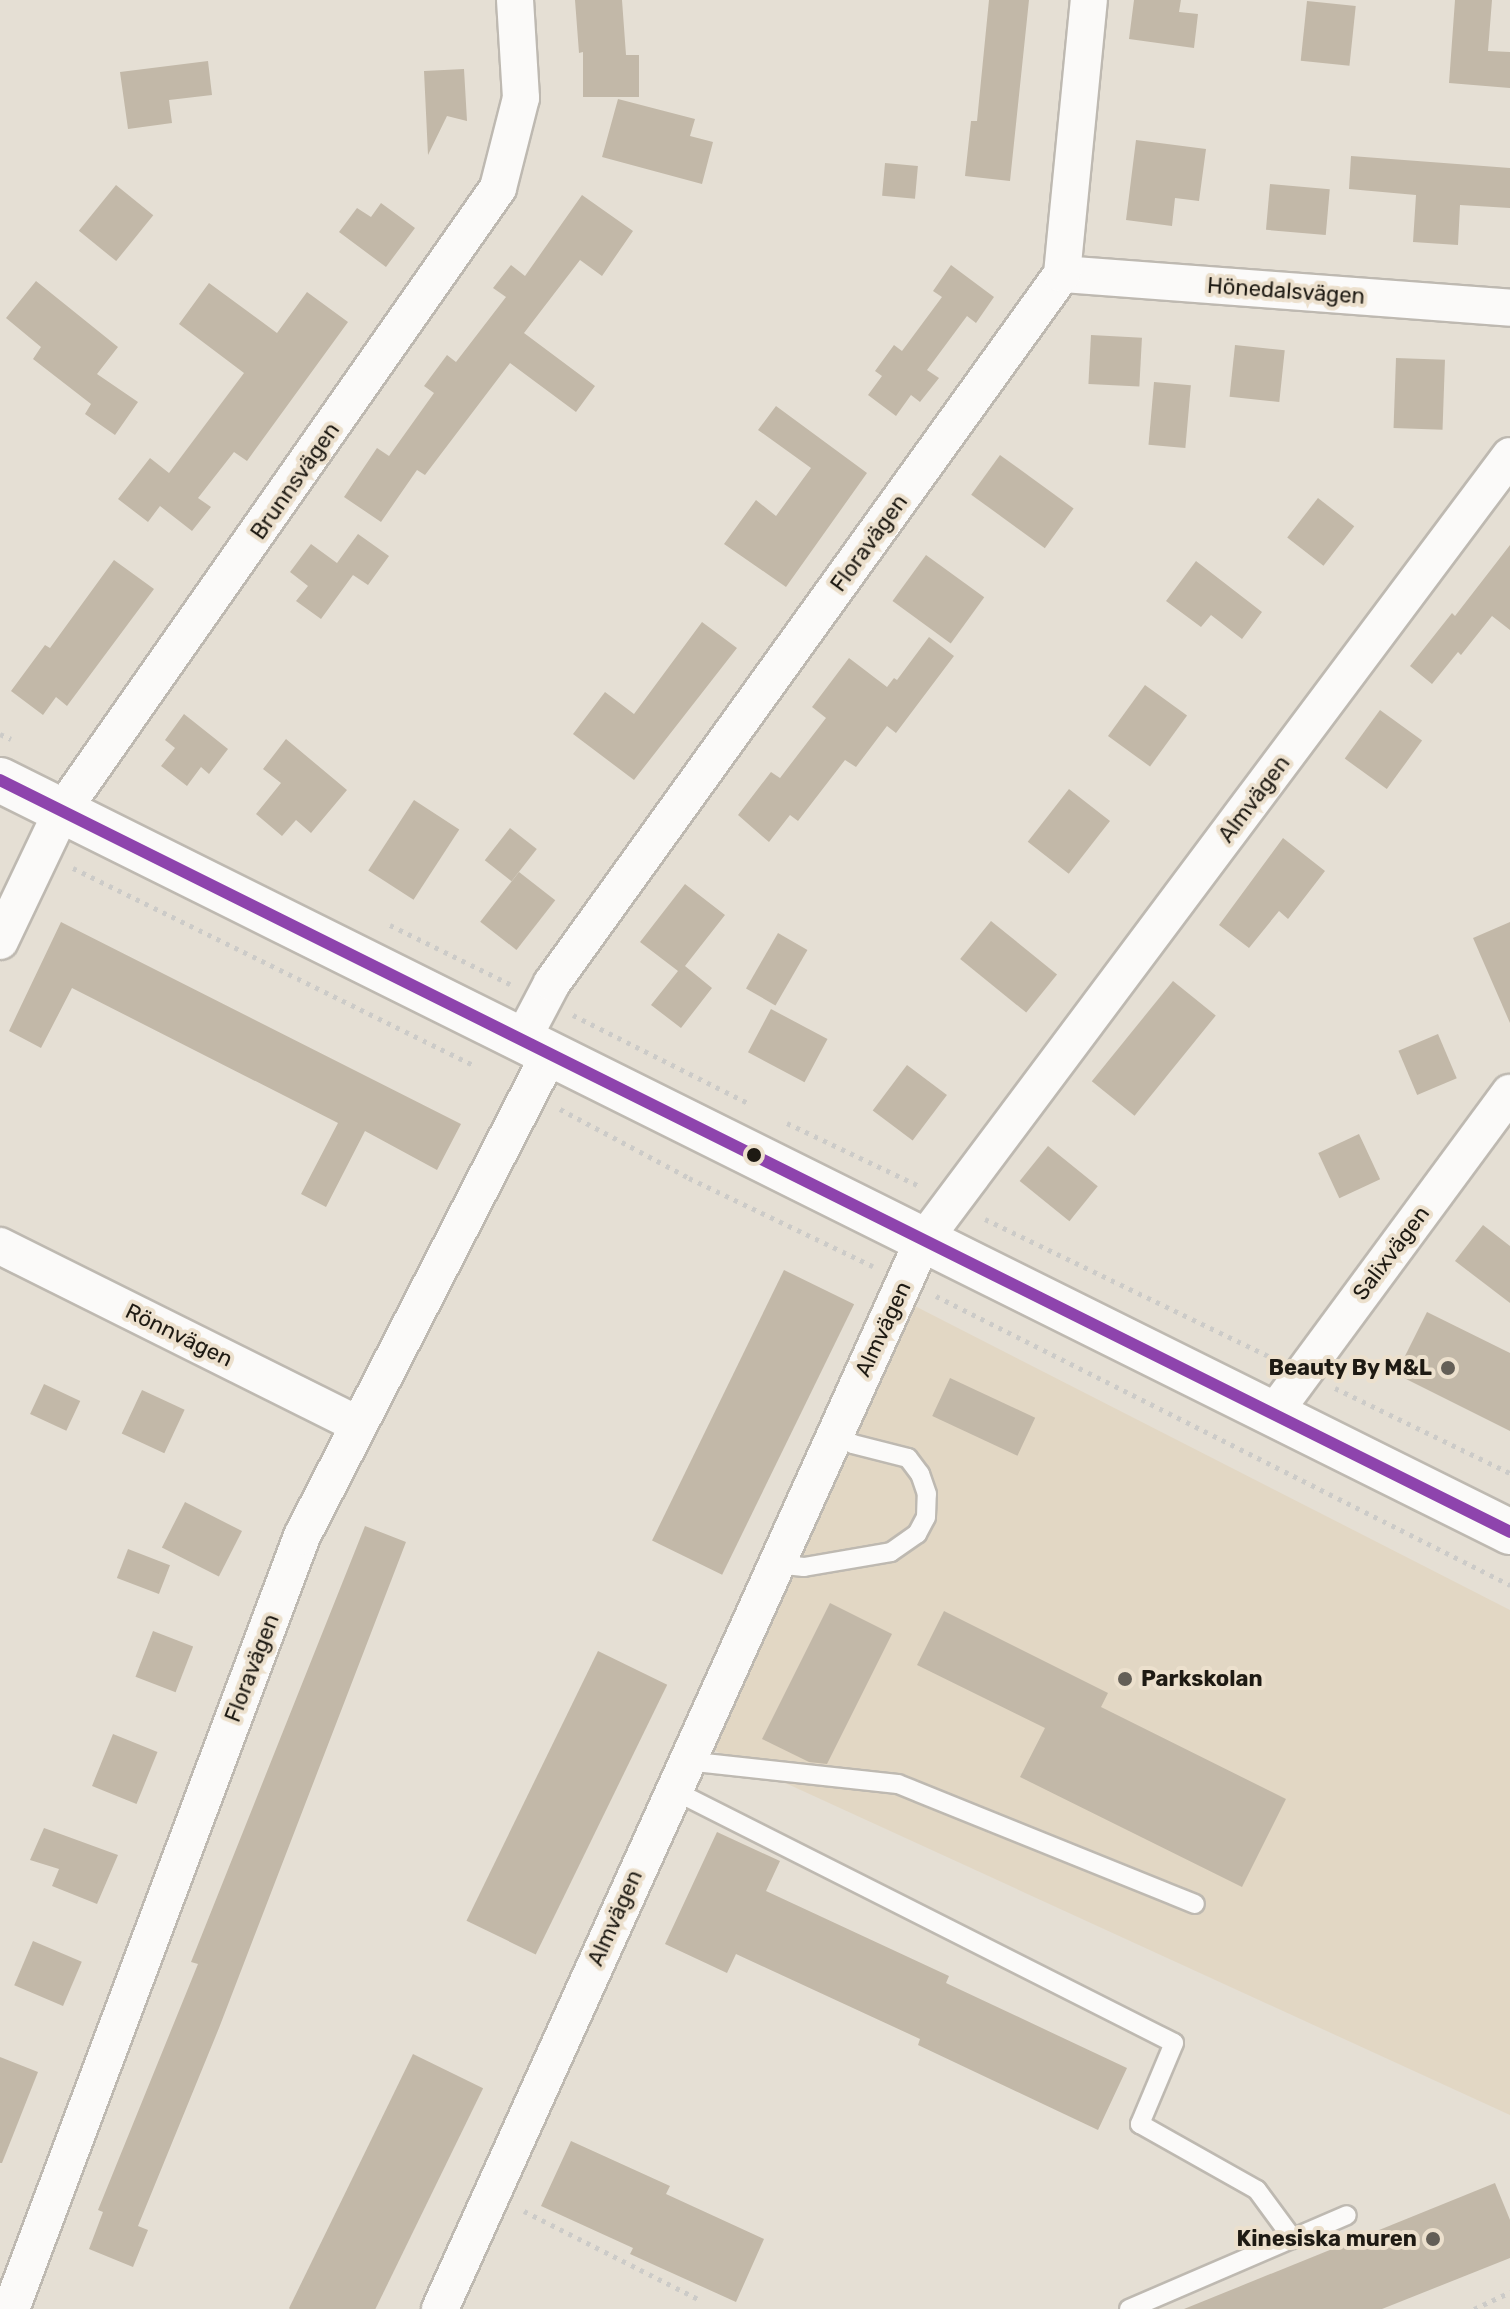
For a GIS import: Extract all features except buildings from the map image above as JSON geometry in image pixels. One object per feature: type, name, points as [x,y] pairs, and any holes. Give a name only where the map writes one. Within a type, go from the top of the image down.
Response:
[{"type":"street","name":"Brunnsvägen","points":[[0,941],[62,811],[498,188],[521,98],[515,0]]},
{"type":"street","name":"Floravägen","points":[[11,2309],[302,1536],[529,1092],[544,1000],[1062,274],[1089,0]]},
{"type":"street","name":"Hönedalsvägen","points":[[1062,274],[1510,308]]},
{"type":"street","name":"Almvägen","points":[[440,2309],[923,1241],[1510,456]]},
{"type":"street","points":[[12,763],[62,811],[1510,1532]]},
{"type":"street","name":"Salixvägen","points":[[1273,1414],[1510,1093]]},
{"type":"street","name":"Rönnvägen","points":[[0,1246],[357,1424]]},
{"type":"lane","points":[[776,1564],[804,1567],[891,1552],[917,1534],[926,1517],[927,1494],[920,1474],[908,1458],[853,1444],[835,1435]]},
{"type":"lane","points":[[680,1775],[898,1784],[1195,1904]]},
{"type":"lane","points":[[680,1775],[1174,2043],[1140,2124],[1257,2190],[1293,2239]]},
{"type":"lane","points":[[1129,2309],[1347,2215]]},
{"type":"path","points":[[0,734],[12,763]]},
{"type":"path","points":[[42,853],[529,1092],[689,1178],[905,1281],[1510,1585]]},
{"type":"path","points":[[386,923],[751,1105]]},
{"type":"path","points":[[779,1119],[1510,1473]]},
{"type":"path","points":[[492,2194],[698,2299]]},
{"type":"path","points":[[1474,2309],[1510,2292]]},
{"type":"shaded area","name":"Parkskolan","points":[[909,1303],[1510,1610],[1510,2115],[709,1748]]},
{"type":"transit line","points":[[0,780],[1510,1532]]},
{"type":"place","name":"Beauty By M&L","points":[[1448,1368]]},
{"type":"place","name":"Parkskolan","points":[[1125,1679]]},
{"type":"place","name":"Kinesiska muren","points":[[1433,2239]]}]
